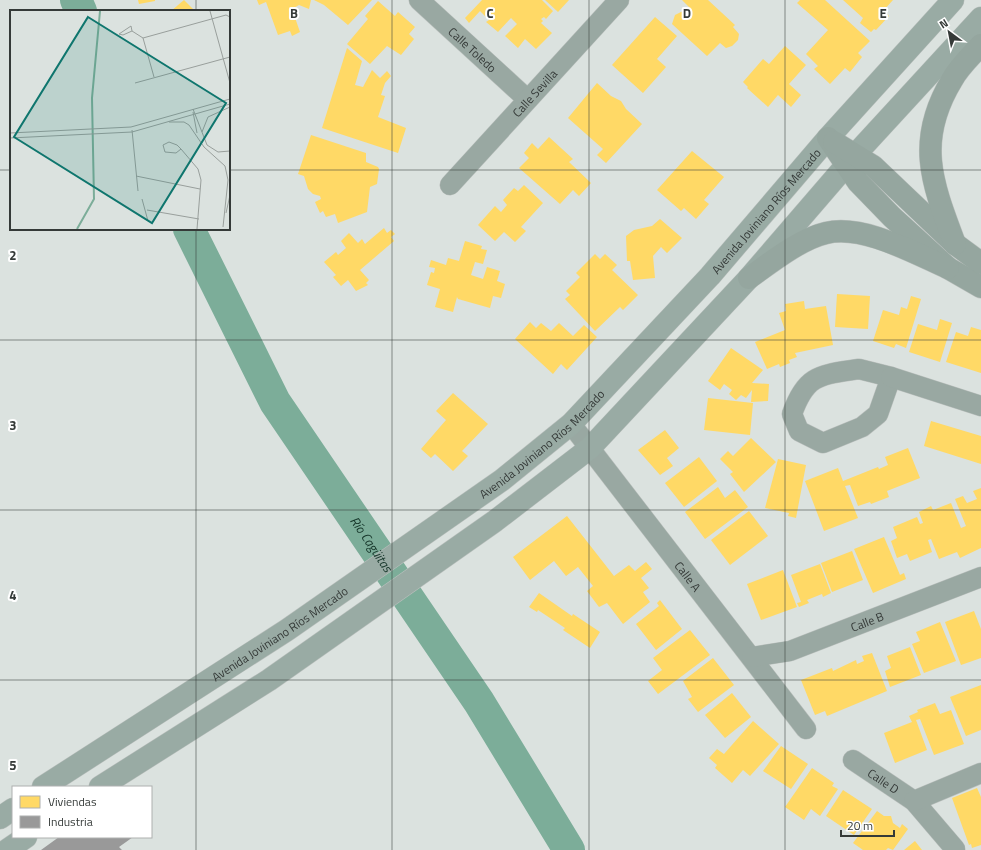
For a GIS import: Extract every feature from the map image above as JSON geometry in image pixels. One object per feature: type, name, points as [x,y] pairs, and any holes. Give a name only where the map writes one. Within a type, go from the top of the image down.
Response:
[{"type":"highway","points":[[955,244],[938,198],[930,168],[931,128],[952,79],[981,45]]},
{"type":"highway","points":[[828,138],[851,160],[873,166],[955,244],[981,263]]},
{"type":"highway","points":[[851,160],[858,182],[892,217],[948,268]]},
{"type":"highway","points":[[748,278],[801,244],[825,233],[839,232],[858,233],[891,243],[948,268],[981,287]]},
{"type":"main road","name":"Avenida Joviniano Ríos Mercado","points":[[45,786],[287,630],[502,480],[571,424],[710,276],[828,138],[953,0]]},
{"type":"main road","points":[[102,786],[269,680],[495,521],[590,448],[748,278],[851,160],[981,18]]},
{"type":"main road","points":[[0,818],[12,810]]},
{"type":"main road","points":[[7,850],[25,838]]},
{"type":"street","name":"Calle Toledo","points":[[419,0],[527,99]]},
{"type":"street","name":"Calle Sevilla","points":[[450,185],[619,0]]},
{"type":"street","points":[[891,377],[878,414],[862,427],[823,443],[799,431],[792,414],[798,396],[809,382],[830,374],[859,369],[891,377],[981,406]]},
{"type":"street","name":"Calle A","points":[[571,424],[806,729]]},
{"type":"street","name":"Calle B","points":[[752,657],[790,651],[981,577]]},
{"type":"street","name":"Calle D","points":[[853,760],[914,800],[955,849]]},
{"type":"street","points":[[914,800],[981,773]]},
{"type":"building: Viviendas","points":[[138,0],[155,0],[155,1],[139,4]]},
{"type":"building: Viviendas","points":[[184,0],[194,10],[172,10]]},
{"type":"building: Viviendas","points":[[257,0],[311,0],[309,9],[299,5],[292,9],[300,32],[292,36],[290,31],[278,35],[266,2],[259,5]]},
{"type":"building: Viviendas","points":[[314,0],[372,0],[348,25],[324,5]]},
{"type":"building: Viviendas","points":[[482,0],[542,0],[553,11],[546,19],[544,17],[541,19],[543,21],[541,23],[552,33],[536,49],[525,39],[518,48],[505,36],[517,24],[511,18],[498,32],[486,22],[489,20],[480,11],[469,23],[465,18]]},
{"type":"building: Viviendas","points":[[545,0],[569,0],[558,12]]},
{"type":"building: Viviendas","points":[[682,0],[708,0],[735,25],[733,27],[739,34],[738,40],[732,46],[726,48],[720,43],[707,56],[672,24],[675,15],[683,11],[686,14],[691,9]]},
{"type":"building: Viviendas","points":[[800,0],[825,0],[870,41],[858,53],[862,57],[850,72],[845,68],[830,84],[814,69],[818,66],[806,54],[828,30],[797,3]]},
{"type":"building: Viviendas","points":[[843,0],[893,0],[883,11],[889,16],[876,30],[874,29],[871,32],[860,23],[863,18]]},
{"type":"building: Viviendas","points":[[378,1],[395,16],[398,12],[415,27],[409,34],[414,39],[401,55],[387,46],[370,64],[347,44],[368,19],[365,16]]},
{"type":"building: Viviendas","points":[[655,17],[677,36],[657,59],[666,67],[643,93],[612,65]]},
{"type":"building: Viviendas","points":[[785,46],[806,65],[789,84],[801,95],[791,107],[778,95],[768,107],[747,88],[748,87],[743,82],[763,59],[769,64]]},
{"type":"building: Viviendas","points":[[347,48],[362,61],[355,85],[363,87],[372,70],[380,78],[387,71],[391,76],[385,83],[381,95],[385,96],[378,117],[406,128],[398,153],[322,128]]},
{"type":"building: Viviendas","points":[[597,83],[611,96],[621,101],[626,109],[642,124],[606,163],[597,155],[603,149],[568,118]]},
{"type":"building: Viviendas","points":[[311,135],[366,153],[366,162],[378,167],[377,184],[370,187],[367,212],[338,223],[335,214],[326,217],[323,211],[320,213],[315,202],[321,199],[320,196],[313,194],[308,189],[304,176],[298,174]]},
{"type":"building: Viviendas","points":[[549,137],[573,159],[569,162],[591,183],[579,196],[573,190],[560,204],[519,168],[529,158],[524,153],[532,143],[538,149]]},
{"type":"building: Viviendas","points":[[692,151],[724,177],[704,200],[709,204],[696,219],[684,208],[681,211],[657,190]]},
{"type":"building: Viviendas","points":[[524,185],[543,203],[521,227],[526,231],[515,242],[504,232],[495,241],[478,225],[495,206],[501,212],[507,205],[503,200],[514,188],[518,191]]},
{"type":"building: Viviendas","points":[[660,219],[682,238],[667,253],[661,247],[653,256],[655,278],[633,280],[630,261],[627,261],[626,236],[634,230],[652,226]]},
{"type":"building: Viviendas","points":[[384,228],[387,233],[391,230],[395,234],[391,237],[394,241],[360,270],[369,280],[366,283],[368,285],[356,291],[348,280],[341,286],[333,277],[336,275],[324,262],[336,252],[338,255],[346,248],[341,241],[349,233],[358,243],[362,239],[365,244]]},
{"type":"building: Viviendas","points":[[465,241],[482,246],[481,249],[487,250],[483,264],[475,262],[471,275],[483,279],[487,267],[500,271],[497,281],[505,284],[501,298],[493,296],[490,308],[458,299],[457,297],[453,312],[435,307],[440,289],[427,285],[431,272],[434,273],[435,268],[429,267],[431,260],[446,265],[448,258],[459,261]]},
{"type":"building: Viviendas","points":[[595,254],[600,259],[605,254],[617,265],[612,270],[638,295],[623,310],[620,307],[595,331],[565,299],[570,295],[566,291],[580,277],[576,273]]},
{"type":"building: Viviendas","points":[[837,294],[870,296],[868,329],[835,327]]},
{"type":"building: Viviendas","points":[[911,296],[921,299],[906,348],[896,344],[894,348],[873,341],[883,310],[899,315],[901,307],[907,309]]},
{"type":"building: Viviendas","points":[[804,301],[805,309],[826,306],[833,345],[795,353],[797,357],[789,360],[790,363],[780,367],[779,364],[767,369],[755,342],[785,330],[779,313],[786,311],[785,304]]},
{"type":"building: Viviendas","points":[[940,319],[952,323],[940,362],[909,352],[918,324],[937,330]]},
{"type":"building: Viviendas","points":[[530,322],[536,328],[541,323],[551,331],[559,323],[573,336],[584,325],[597,337],[567,370],[561,364],[553,374],[515,339]]},
{"type":"building: Viviendas","points":[[971,327],[981,330],[981,373],[946,362],[956,332],[968,336]]},
{"type":"building: Viviendas","points":[[731,348],[763,370],[752,383],[769,384],[768,401],[751,402],[752,390],[746,398],[741,395],[736,400],[729,394],[732,390],[724,384],[720,390],[708,381]]},
{"type":"building: Viviendas","points":[[453,393],[488,424],[462,451],[468,456],[453,471],[435,454],[431,458],[421,449],[446,420],[436,411]]},
{"type":"building: Viviendas","points":[[708,398],[753,403],[750,435],[704,430]]},
{"type":"building: Viviendas","points":[[931,421],[981,436],[981,464],[924,446]]},
{"type":"building: Viviendas","points":[[665,430],[679,448],[667,458],[673,466],[660,475],[638,450]]},
{"type":"building: Viviendas","points":[[751,438],[776,462],[744,492],[730,474],[733,472],[720,459],[728,451],[733,456]]},
{"type":"building: Viviendas","points":[[908,448],[920,478],[887,491],[889,497],[871,504],[870,502],[858,506],[850,485],[845,486],[858,518],[824,531],[805,481],[838,468],[843,481],[878,467],[879,469],[888,465],[885,457]]},
{"type":"building: Viviendas","points":[[699,457],[717,481],[684,507],[665,483]]},
{"type":"building: Viviendas","points":[[778,459],[806,465],[796,518],[788,516],[789,513],[765,508]]},
{"type":"building: Viviendas","points":[[718,487],[725,498],[735,490],[748,507],[705,539],[685,512]]},
{"type":"building: Viviendas","points":[[981,488],[981,548],[960,558],[957,552],[939,559],[931,539],[928,540],[932,552],[910,561],[907,554],[897,558],[891,541],[897,538],[893,527],[917,517],[920,524],[923,523],[919,512],[931,506],[933,510],[951,503],[961,528],[966,526],[955,499],[963,496],[967,503],[977,499],[973,491]]},
{"type":"building: Viviendas","points":[[749,511],[768,536],[730,565],[711,540]]},
{"type":"building: Viviendas","points":[[567,516],[614,576],[629,565],[635,571],[646,562],[652,569],[641,578],[649,588],[643,592],[650,602],[623,624],[607,603],[599,607],[587,591],[593,586],[578,567],[566,576],[554,561],[530,580],[513,557]]},
{"type":"building: Viviendas","points":[[884,537],[900,575],[904,573],[906,579],[873,593],[854,549]]},
{"type":"building: Viviendas","points":[[852,551],[863,580],[832,592],[821,563]]},
{"type":"building: Viviendas","points":[[820,564],[831,593],[823,597],[822,594],[807,600],[809,603],[799,607],[797,603],[801,602],[791,575]]},
{"type":"building: Viviendas","points":[[783,570],[797,607],[761,620],[747,584]]},
{"type":"building: Viviendas","points":[[539,593],[572,616],[573,614],[600,632],[590,648],[563,630],[565,628],[538,610],[537,612],[529,607]]},
{"type":"building: Viviendas","points":[[660,600],[682,629],[656,650],[636,624],[659,606],[657,603]]},
{"type":"building: Viviendas","points":[[974,611],[981,629],[981,658],[961,665],[945,622]]},
{"type":"building: Viviendas","points":[[940,622],[956,661],[924,673],[912,644],[920,641],[916,632]]},
{"type":"building: Viviendas","points":[[690,630],[710,655],[658,694],[648,681],[662,670],[653,658]]},
{"type":"building: Viviendas","points":[[910,647],[921,675],[890,687],[885,671],[891,668],[887,656]]},
{"type":"building: Viviendas","points":[[872,653],[887,691],[827,716],[825,711],[815,715],[801,680],[832,668],[833,671],[856,660],[857,664],[864,661],[862,656]]},
{"type":"building: Viviendas","points":[[713,658],[734,685],[698,712],[688,699],[692,697],[683,681]]},
{"type":"building: Viviendas","points":[[981,685],[981,730],[966,736],[950,697]]},
{"type":"building: Viviendas","points":[[732,693],[751,717],[725,738],[705,715]]},
{"type":"building: Viviendas","points":[[935,703],[940,714],[951,710],[964,744],[934,755],[920,719],[916,720],[927,750],[895,763],[884,733],[912,722],[909,716],[918,712],[917,710]]},
{"type":"building: Viviendas","points":[[753,721],[779,744],[750,776],[743,770],[732,783],[715,768],[717,765],[709,758],[717,749],[724,754]]},
{"type":"building: Viviendas","points":[[781,746],[808,764],[791,789],[763,771]]},
{"type":"building: Viviendas","points":[[812,768],[834,783],[832,786],[838,789],[820,816],[811,809],[804,820],[785,807]]},
{"type":"building: Viviendas","points":[[977,788],[981,797],[981,845],[972,848],[971,844],[969,845],[952,798]]},
{"type":"building: Viviendas","points":[[843,790],[872,809],[854,835],[826,816]]},
{"type":"building: Viviendas","points":[[877,811],[884,816],[891,816],[893,823],[900,828],[902,824],[908,829],[893,850],[888,848],[886,850],[863,850],[853,843]]},
{"type":"building: Viviendas","points":[[915,841],[922,850],[904,850]]},
{"type":"building: Industria","points":[[58,838],[132,838],[119,847],[122,850],[41,850]]},
{"type":"waterway","name":"Río Cagüitas","points":[[76,0],[81,10]]},
{"type":"waterway","name":"Río Cagüitas","points":[[189,230],[275,402],[479,702],[569,850]]}]
